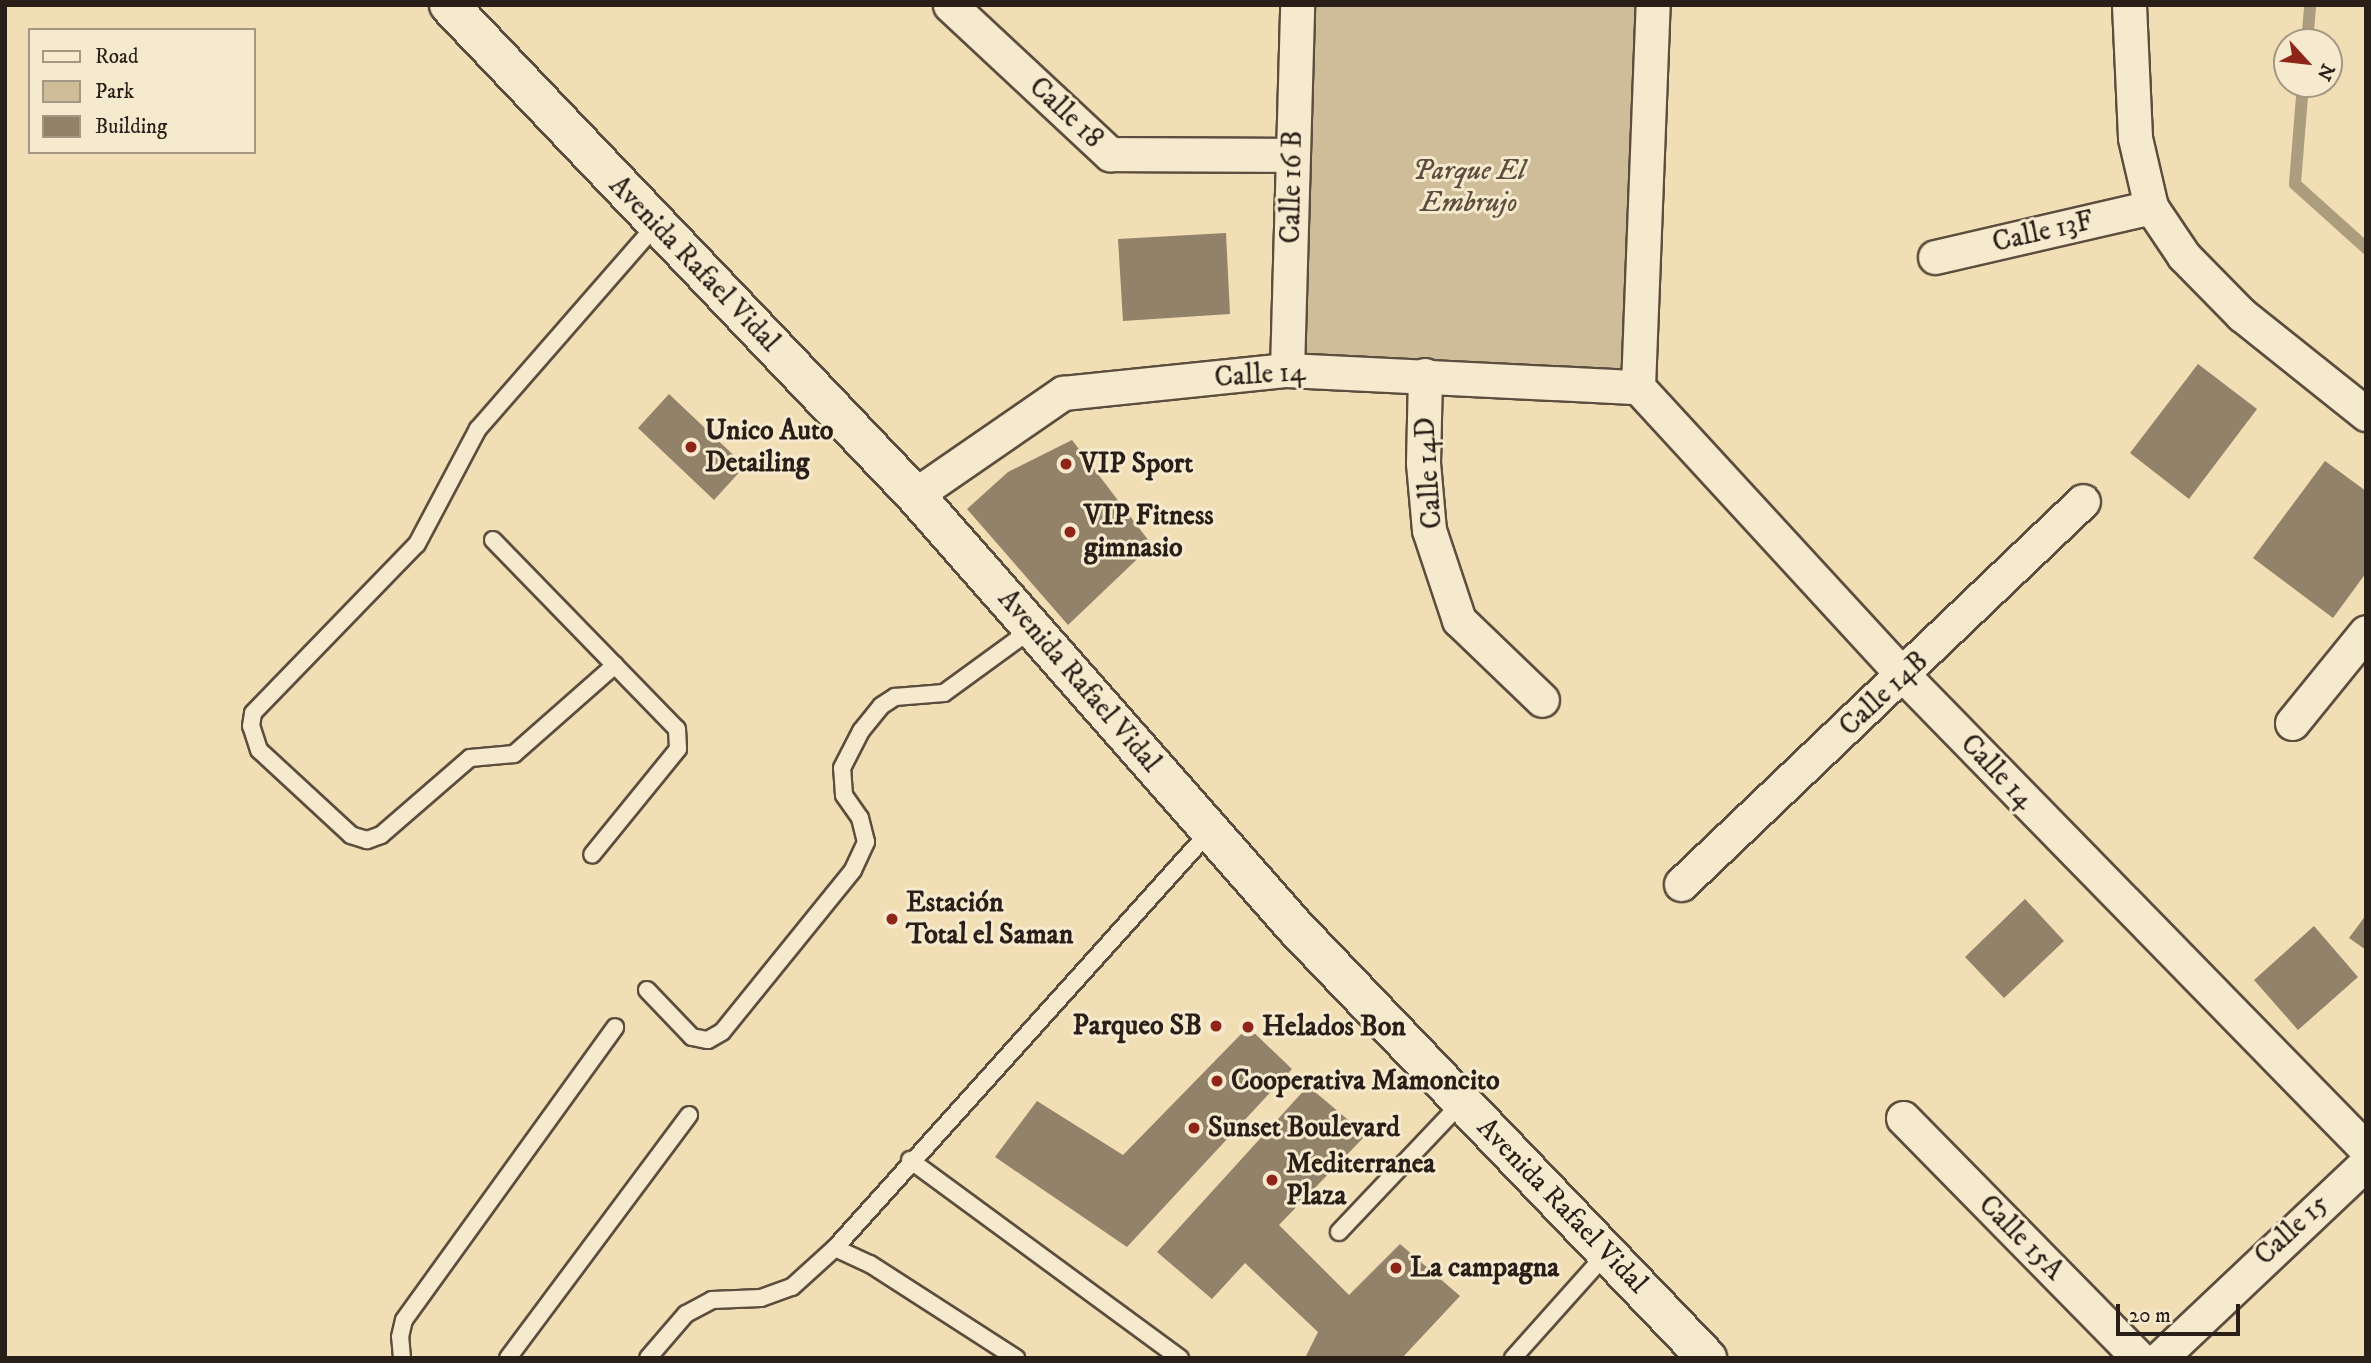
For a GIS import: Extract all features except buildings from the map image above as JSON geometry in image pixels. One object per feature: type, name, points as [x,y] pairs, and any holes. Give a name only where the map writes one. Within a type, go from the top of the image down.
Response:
[{"type":"main road","name":"Avenida Rafael Vidal","points":[[449,5],[915,495],[1210,831],[1462,1102],[1707,1358]]},
{"type":"street","name":"Calle 18","points":[[950,5],[1110,154],[1292,155]]},
{"type":"street","name":"Calle 16 B","points":[[1286,370],[1297,5]]},
{"type":"street","points":[[1638,387],[1653,5]]},
{"type":"street","points":[[2129,5],[2135,138],[2151,207],[2184,256],[2242,315],[2366,414]]},
{"type":"street","name":"Calle 13F","points":[[1935,257],[2151,207]]},
{"type":"street","name":"Calle 14","points":[[915,495],[1063,393],[1286,370],[1638,387],[1904,676],[2366,1149]]},
{"type":"street","name":"Calle 14D","points":[[1425,375],[1423,463],[1429,530],[1459,620],[1542,700]]},
{"type":"street","name":"Calle 14B","points":[[1681,884],[1904,676],[2083,501]]},
{"type":"street","points":[[2292,723],[2366,632]]},
{"type":"street","name":"Calle 15A","points":[[1903,1118],[2139,1358]]},
{"type":"street","name":"Calle 15","points":[[2160,1358],[2366,1163]]},
{"type":"lane","points":[[615,664],[514,754],[470,758],[381,835],[367,840],[351,835],[259,750],[251,726],[253,713],[417,544],[478,429],[656,225]]},
{"type":"lane","points":[[493,540],[677,729],[678,749],[592,855]]},
{"type":"lane","points":[[647,990],[692,1037],[708,1040],[722,1032],[853,870],[866,842],[860,818],[844,795],[842,768],[861,731],[881,706],[895,698],[944,693],[1033,628]]},
{"type":"lane","points":[[648,1358],[686,1314],[712,1300],[761,1298],[792,1287],[835,1248],[910,1160],[1210,831]]},
{"type":"lane","points":[[402,1358],[400,1337],[404,1320],[615,1027]]},
{"type":"lane","points":[[1339,1232],[1462,1102]]},
{"type":"lane","points":[[508,1358],[689,1115]]},
{"type":"lane","points":[[910,1160],[1180,1358]]},
{"type":"lane","points":[[835,1248],[870,1264],[1016,1358]]},
{"type":"lane","points":[[1513,1358],[1606,1253]]},
{"type":"green space","name":"Parque El Embrujo","points":[[1298,5],[1654,5],[1638,387],[1287,370]]},
{"type":"waterway","points":[[2308,28],[2310,5]]},
{"type":"waterway","points":[[2302,98],[2295,184],[2366,248]]},
{"type":"place","name":"Unico Auto Detailing","points":[[691,447]]},
{"type":"place","name":"VIP Sport","points":[[1066,464]]},
{"type":"place","name":"VIP Fitness gimnasio","points":[[1070,532]]},
{"type":"place","name":"Estación Total el Saman","points":[[892,919]]},
{"type":"place","name":"Parqueo SB","points":[[1216,1026]]},
{"type":"place","name":"Helados Bon","points":[[1248,1027]]},
{"type":"place","name":"Cooperativa Mamoncito","points":[[1217,1081]]},
{"type":"place","name":"Sunset Boulevard","points":[[1194,1128]]},
{"type":"place","name":"Mediterranea Plaza","points":[[1272,1180]]},
{"type":"place","name":"La campagna","points":[[1396,1268]]}]
